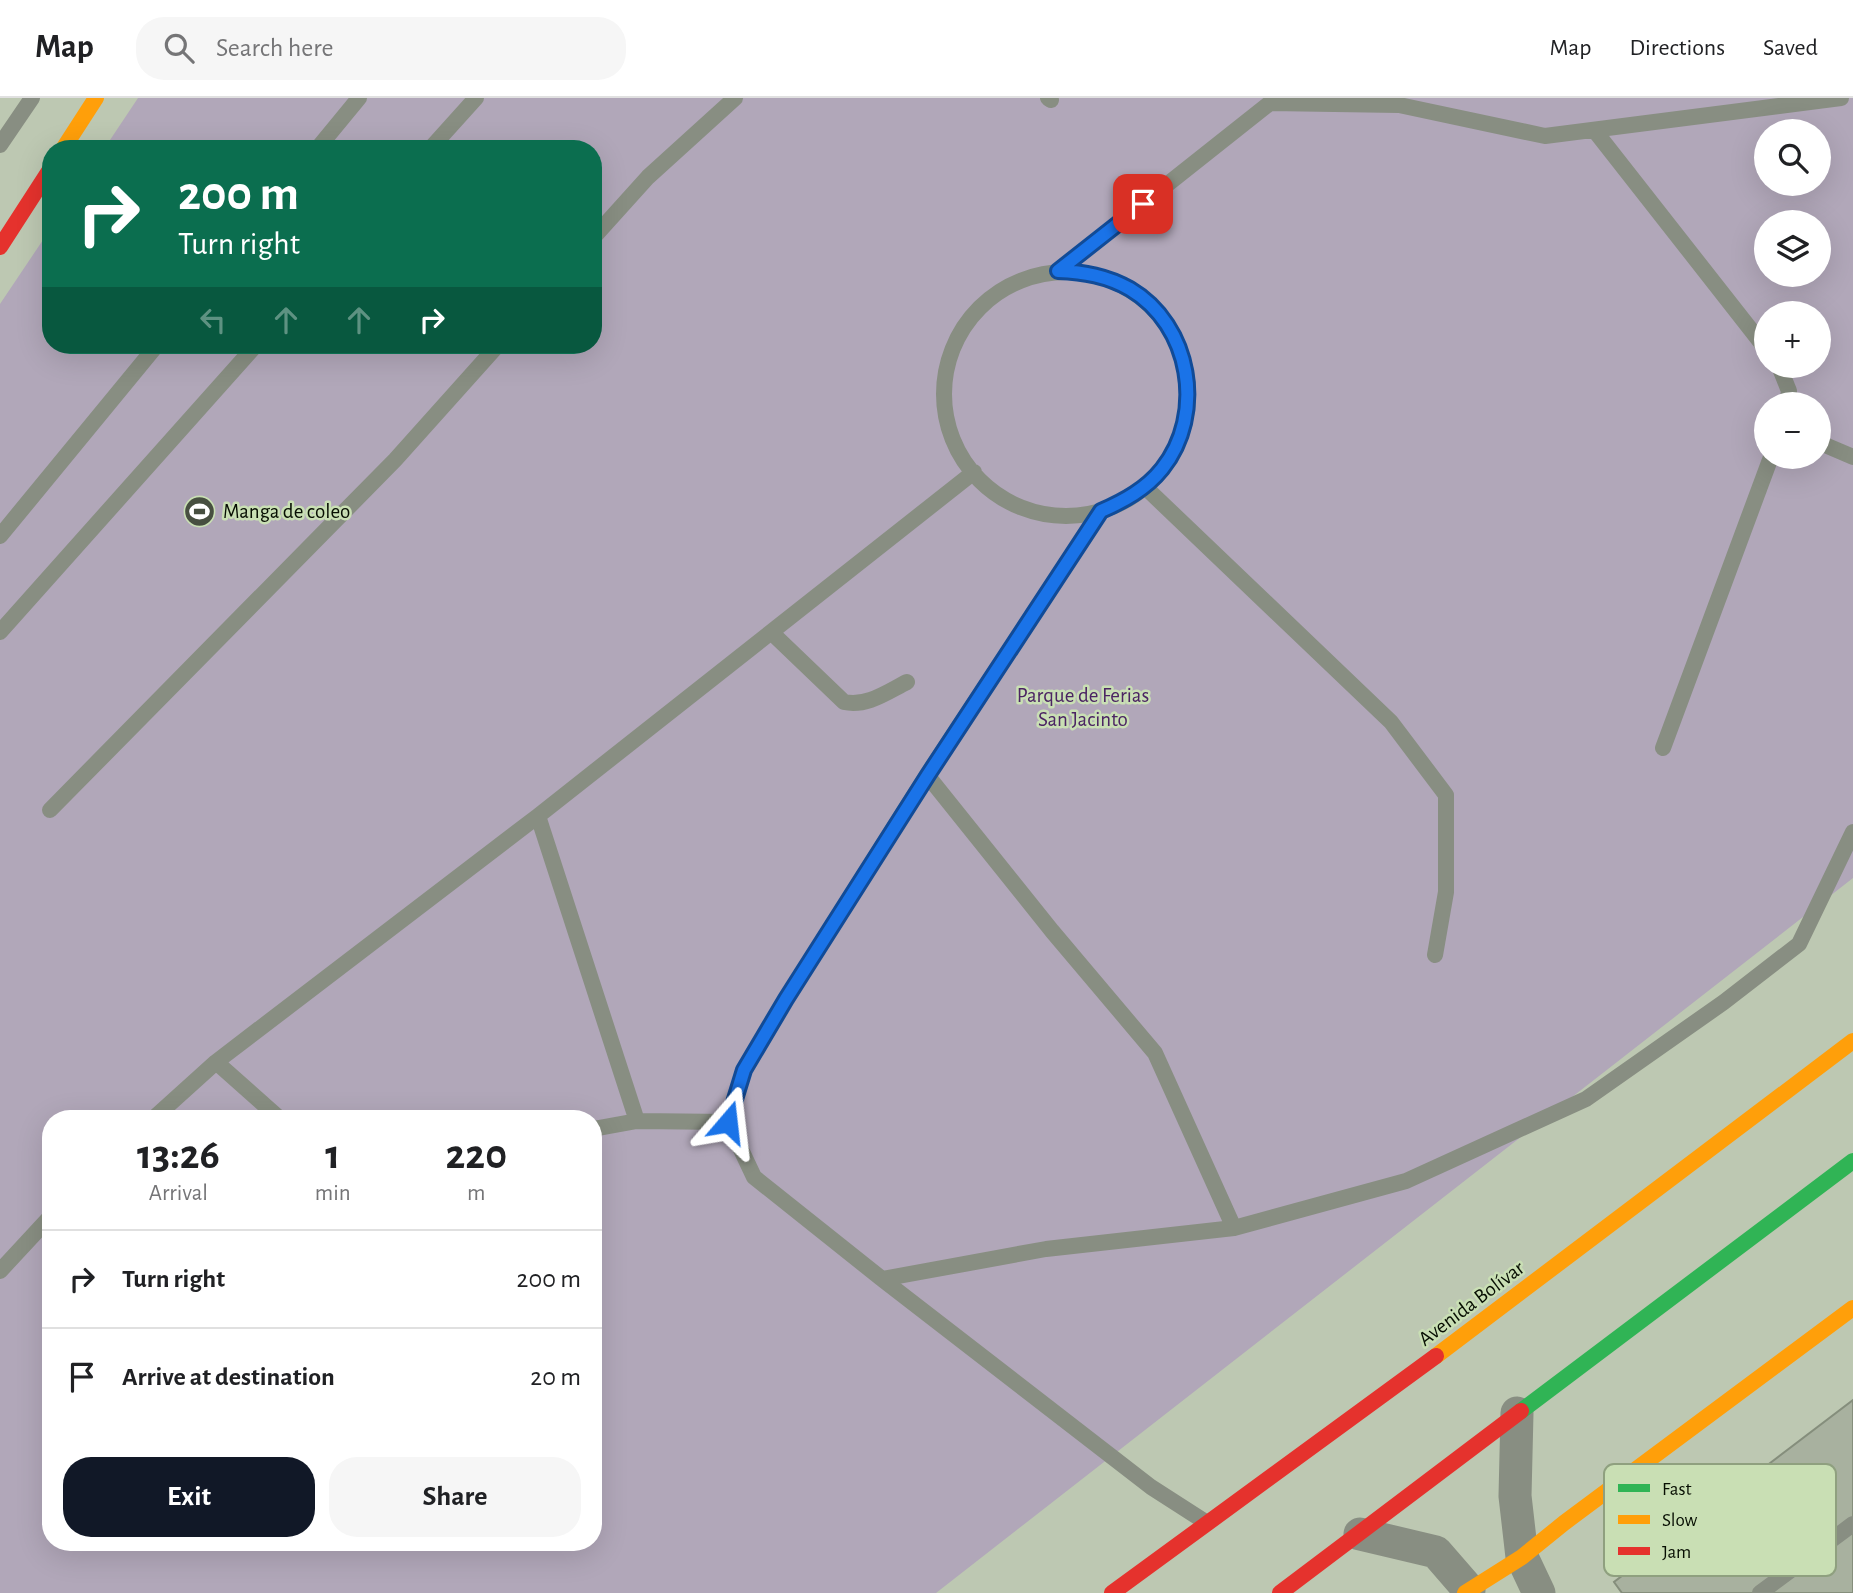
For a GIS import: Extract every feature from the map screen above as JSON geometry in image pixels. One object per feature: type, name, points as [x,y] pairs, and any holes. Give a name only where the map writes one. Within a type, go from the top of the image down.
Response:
[{"type":"main road","points":[[69,140],[96,98]]},
{"type":"main road","points":[[0,247],[42,182]]},
{"type":"main road","name":"Avenida Bolívar","points":[[1112,1593],[1397,1385],[1853,1041]]},
{"type":"main road","points":[[1280,1593],[1853,1161]]},
{"type":"main road","points":[[1643,1464],[1853,1308]]},
{"type":"main road","points":[[1469,1592],[1522,1558],[1604,1493]]},
{"type":"street","points":[[1517,1413],[1515,1496],[1522,1558],[1539,1593]]},
{"type":"street","points":[[1360,1534],[1436,1552],[1469,1592]]},
{"type":"lane","points":[[0,145],[32,98]]},
{"type":"lane","points":[[324,140],[359,98]]},
{"type":"lane","points":[[438,140],[475,98]]},
{"type":"lane","points":[[602,229],[648,177],[736,98]]},
{"type":"lane","points":[[1058,271],[1274,101],[1399,105],[1545,136],[1841,98]]},
{"type":"lane","points":[[1595,131],[1754,334]]},
{"type":"lane","points":[[1058,271],[1109,279],[1131,290],[1151,305],[1168,325],[1180,348],[1188,397],[1184,423],[1176,447],[1162,469],[1145,487],[1124,501],[1101,511],[1075,516],[1050,515],[1026,509],[1003,498],[974,472],[954,440],[947,416],[944,390],[948,365],[957,341],[970,319],[988,300],[1033,276],[1058,271]]},
{"type":"lane","points":[[0,536],[150,354]]},
{"type":"lane","points":[[0,632],[248,354]]},
{"type":"lane","points":[[50,810],[395,460],[490,354]]},
{"type":"lane","points":[[1831,448],[1853,457]]},
{"type":"lane","points":[[1663,748],[1767,469]]},
{"type":"lane","points":[[163,1110],[216,1062],[538,816],[974,472]]},
{"type":"lane","points":[[1145,487],[1391,722],[1446,795],[1446,892],[1435,955]]},
{"type":"lane","points":[[1101,511],[928,775],[744,1070],[728,1122],[754,1177],[1151,1487],[1207,1523]]},
{"type":"lane","points":[[772,633],[844,702],[856,705],[866,702],[908,682]]},
{"type":"lane","points":[[928,775],[1052,931],[1155,1053],[1234,1228]]},
{"type":"lane","points":[[538,816],[638,1121]]},
{"type":"lane","points":[[882,1279],[1046,1250],[1234,1228],[1406,1181],[1586,1099],[1724,1002],[1799,944],[1853,832]]},
{"type":"lane","points":[[216,1062],[270,1110]]},
{"type":"lane","points":[[602,1127],[638,1121],[728,1122]]},
{"type":"lane","points":[[0,1271],[42,1226]]},
{"type":"lane","points":[[1836,1537],[1853,1524]]},
{"type":"lane","points":[[1760,1593],[1783,1576]]},
{"type":"green space","name":"Parque de Ferias San Jacinto","points":[[138,98],[1853,98],[1853,878],[936,1593],[0,1593],[0,304],[42,241],[42,354],[602,354],[602,140],[110,140]]},
{"type":"building","points":[[1853,1400],[1853,1593],[1622,1593],[1614,1582],[1622,1576],[1836,1576],[1836,1464],[1769,1464]]},
{"type":"traffic: fast","points":[[1521,1411],[1853,1161]]},
{"type":"traffic: slow","points":[[69,140],[96,98]]},
{"type":"traffic: slow","points":[[1436,1356],[1853,1041]]},
{"type":"traffic: slow","points":[[1643,1464],[1853,1308]]},
{"type":"traffic: slow","points":[[1465,1593],[1522,1557],[1604,1493]]},
{"type":"traffic: jam","points":[[0,247],[42,182]]},
{"type":"traffic: jam","points":[[1112,1593],[1436,1356]]},
{"type":"traffic: jam","points":[[1280,1593],[1521,1411]]},
{"type":"place","name":"Manga de coleo","points":[[200,511]]},
{"type":"route","points":[[728,1122],[744,1070],[786,999],[928,775],[1101,511],[1124,501],[1145,487],[1162,469],[1176,447],[1184,423],[1188,397],[1180,348],[1168,325],[1151,305],[1131,290],[1109,279],[1084,272],[1058,271],[1143,204]]}]
